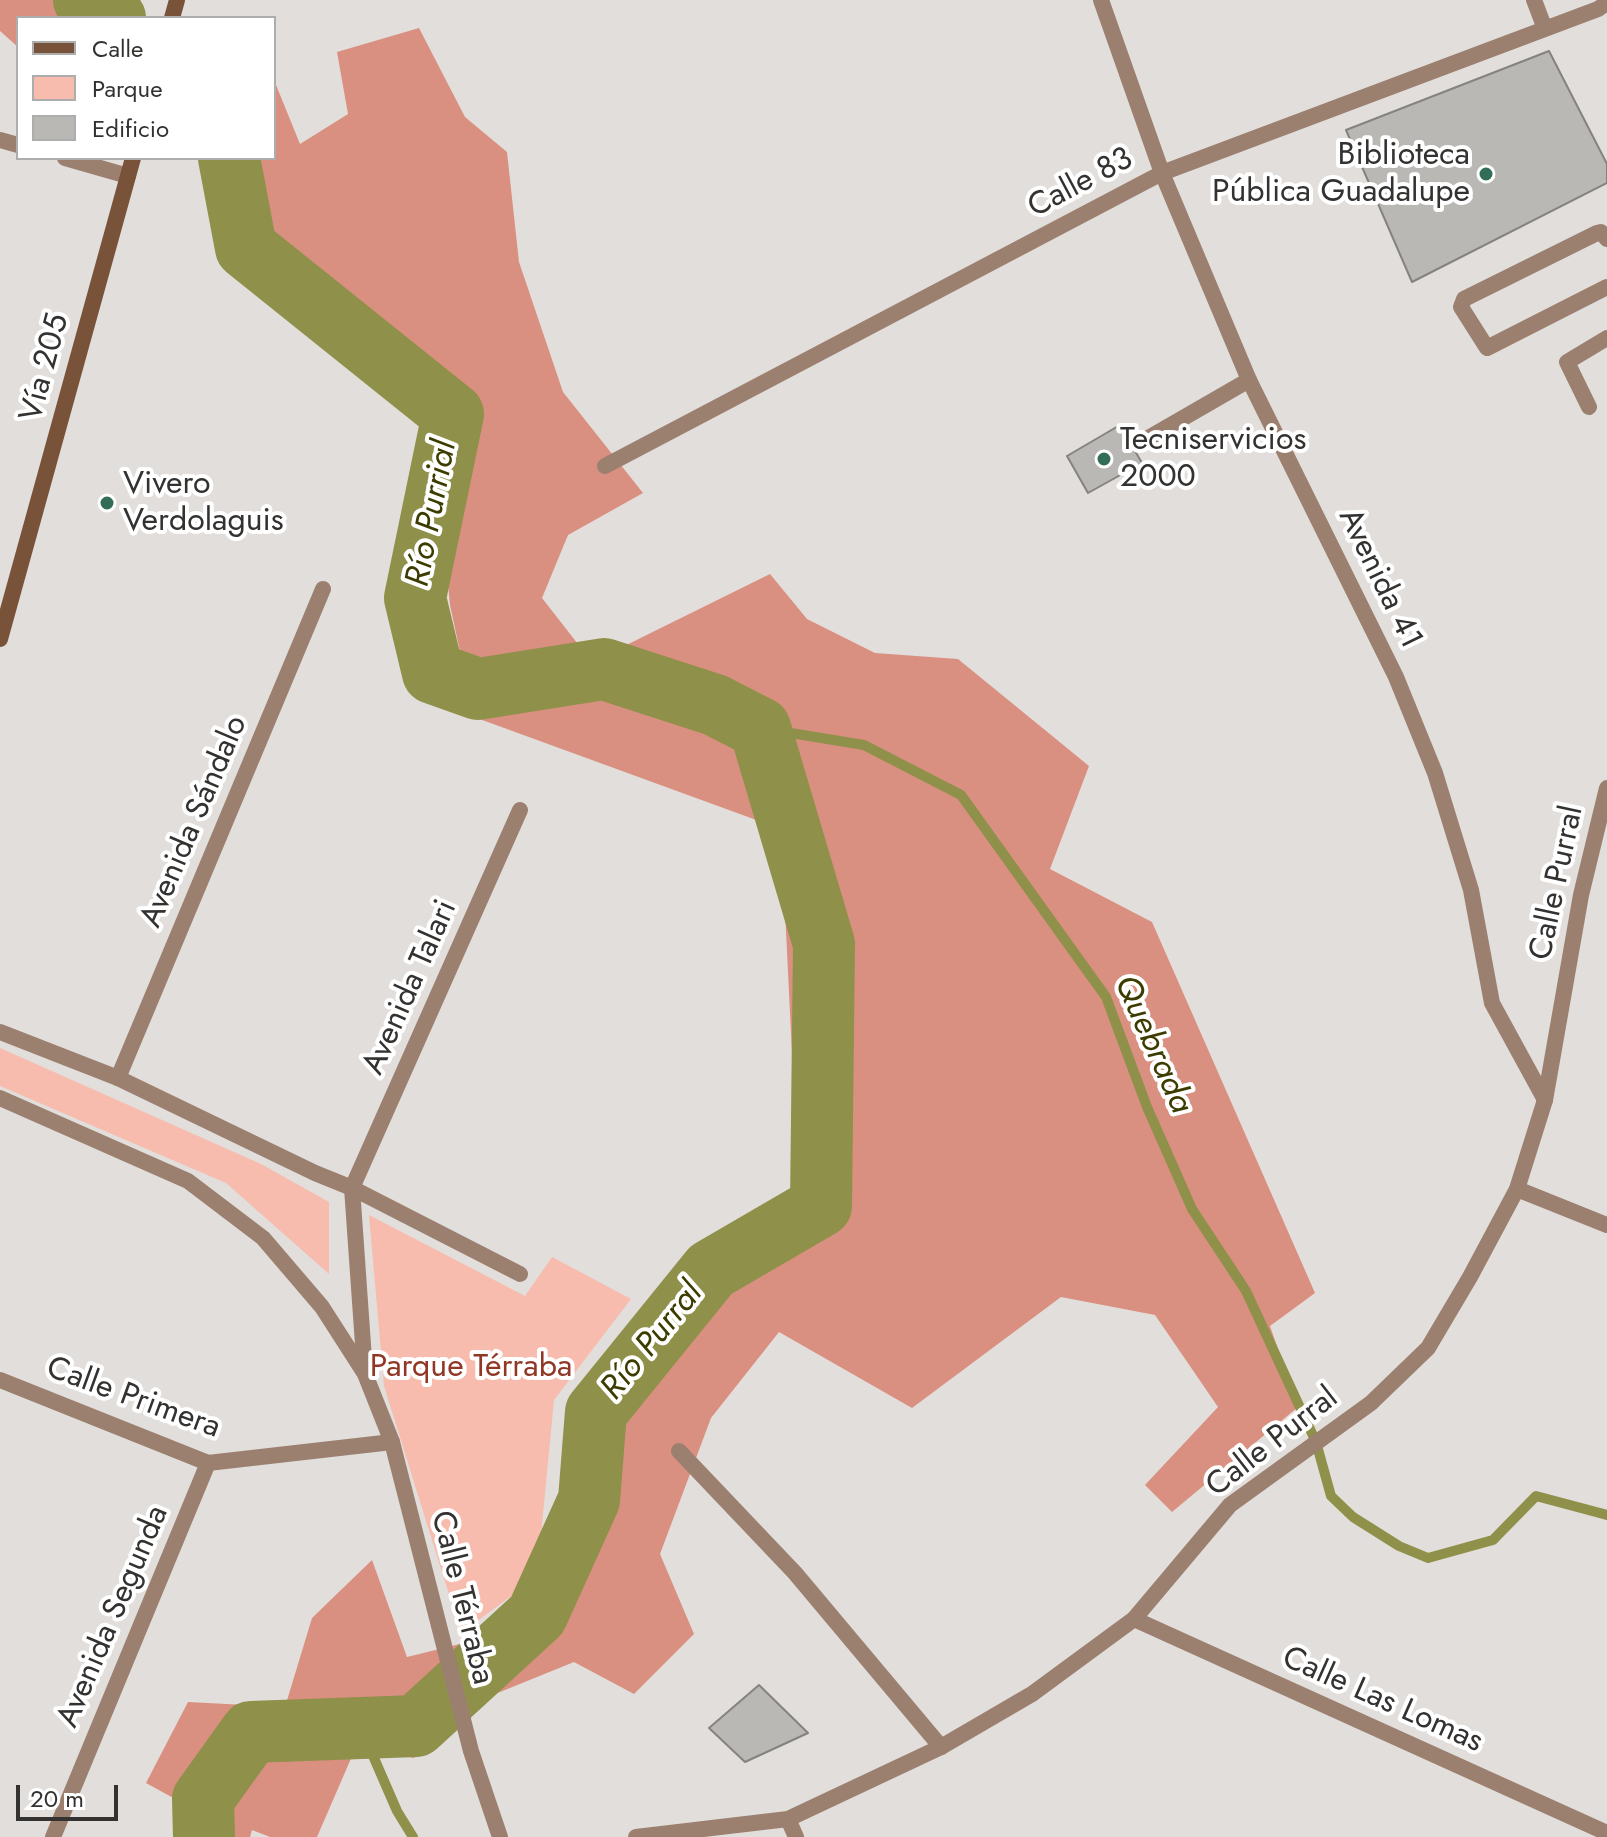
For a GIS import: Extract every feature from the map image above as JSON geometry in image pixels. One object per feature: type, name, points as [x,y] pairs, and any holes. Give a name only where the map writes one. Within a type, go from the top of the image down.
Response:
[{"type":"main road","name":"Vía 205","points":[[0,639],[132,160]]},
{"type":"street","name":"Avenida 41","points":[[1101,0],[1162,173],[1249,380],[1396,677],[1435,773],[1471,890],[1492,1003],[1545,1100]]},
{"type":"street","points":[[1534,0],[1545,29]]},
{"type":"street","name":"Calle 83","points":[[605,466],[1162,173],[1607,3]]},
{"type":"street","points":[[72,160],[128,176]]},
{"type":"street","points":[[1607,239],[1601,232],[1597,233],[1464,299],[1461,307],[1487,348],[1607,287]]},
{"type":"street","points":[[1589,407],[1567,362],[1607,338]]},
{"type":"street","points":[[1145,440],[1249,380]]},
{"type":"street","name":"Avenida Sándalo","points":[[118,1078],[323,589]]},
{"type":"street","name":"Calle Purral","points":[[636,1837],[788,1819],[941,1747],[1032,1694],[1134,1619],[1230,1505],[1371,1403],[1428,1348],[1517,1189],[1545,1100],[1581,895],[1607,788]]},
{"type":"street","name":"Avenida Talari","points":[[352,1188],[520,810]]},
{"type":"street","points":[[0,1032],[118,1078],[352,1188],[520,1274]]},
{"type":"street","name":"Calle Térraba","points":[[0,1098],[188,1181],[263,1238],[322,1307],[365,1374],[392,1442],[471,1751],[500,1837]]},
{"type":"street","name":"Calle Térraba","points":[[352,1188],[365,1374]]},
{"type":"street","points":[[1517,1189],[1607,1225]]},
{"type":"street","name":"Calle Primera","points":[[0,1380],[208,1463],[392,1442]]},
{"type":"street","points":[[679,1451],[795,1573],[941,1747]]},
{"type":"street","name":"Avenida Segunda","points":[[53,1837],[208,1463]]},
{"type":"street","name":"Calle Las Lomas","points":[[1134,1619],[1607,1833]]},
{"type":"street","points":[[788,1819],[796,1837]]},
{"type":"green space","points":[[0,1048],[261,1164],[329,1202],[329,1274],[226,1183],[0,1086]]},
{"type":"green space","name":"Parque Térraba","points":[[369,1215],[525,1296],[552,1257],[631,1299],[554,1400],[537,1577],[461,1633],[384,1386]]},
{"type":"shaded area","points":[[0,0],[137,0],[130,16],[16,16],[16,45],[0,31]]},
{"type":"shaded area","points":[[419,28],[465,117],[507,152],[519,262],[563,392],[643,493],[568,535],[542,598],[592,662],[770,574],[807,619],[875,653],[958,659],[1089,766],[1050,869],[1152,922],[1315,1293],[1270,1326],[1298,1407],[1172,1512],[1145,1485],[1218,1407],[1155,1315],[1061,1297],[912,1408],[779,1332],[711,1418],[660,1554],[694,1634],[634,1694],[574,1662],[473,1703],[414,1758],[356,1747],[317,1837],[270,1837],[252,1830],[250,1837],[197,1837],[188,1806],[146,1783],[188,1702],[285,1707],[312,1618],[372,1560],[407,1657],[476,1640],[539,1594],[570,1439],[799,1197],[781,829],[474,717],[450,605],[432,423],[300,310],[233,219],[219,160],[276,160],[276,85],[300,144],[348,114],[337,52]]},
{"type":"building","name":"Biblioteca Pública Guadalupe","points":[[1549,51],[1607,164],[1607,183],[1412,282],[1346,130]]},
{"type":"building","name":"Tecniservicios 2000","points":[[1120,425],[1142,463],[1088,493],[1067,456]]},
{"type":"building","points":[[759,1685],[808,1733],[745,1762],[709,1728]]},
{"type":"waterway","name":"Río Purrial","points":[[84,0],[112,16]]},
{"type":"waterway","name":"Río Purral","points":[[204,1837],[203,1799],[251,1732],[416,1726],[537,1615],[589,1500],[596,1412],[711,1270],[821,1206],[824,944],[760,728],[715,705],[604,669],[478,689],[433,673],[415,598],[453,414],[246,248],[229,160]]},
{"type":"waterway","name":"Quebrada","points":[[760,728],[864,745],[961,795],[1106,997],[1147,1107],[1192,1209],[1246,1291],[1316,1442],[1331,1496],[1353,1517],[1399,1546],[1428,1558],[1493,1540],[1536,1496],[1607,1515]]},
{"type":"waterway","points":[[361,1728],[397,1811],[413,1837]]},
{"type":"place","name":"Biblioteca Pública Guadalupe","points":[[1486,174]]},
{"type":"place","name":"Tecniservicios 2000","points":[[1104,459]]},
{"type":"place","name":"Vivero Verdolaguis","points":[[107,503]]}]
